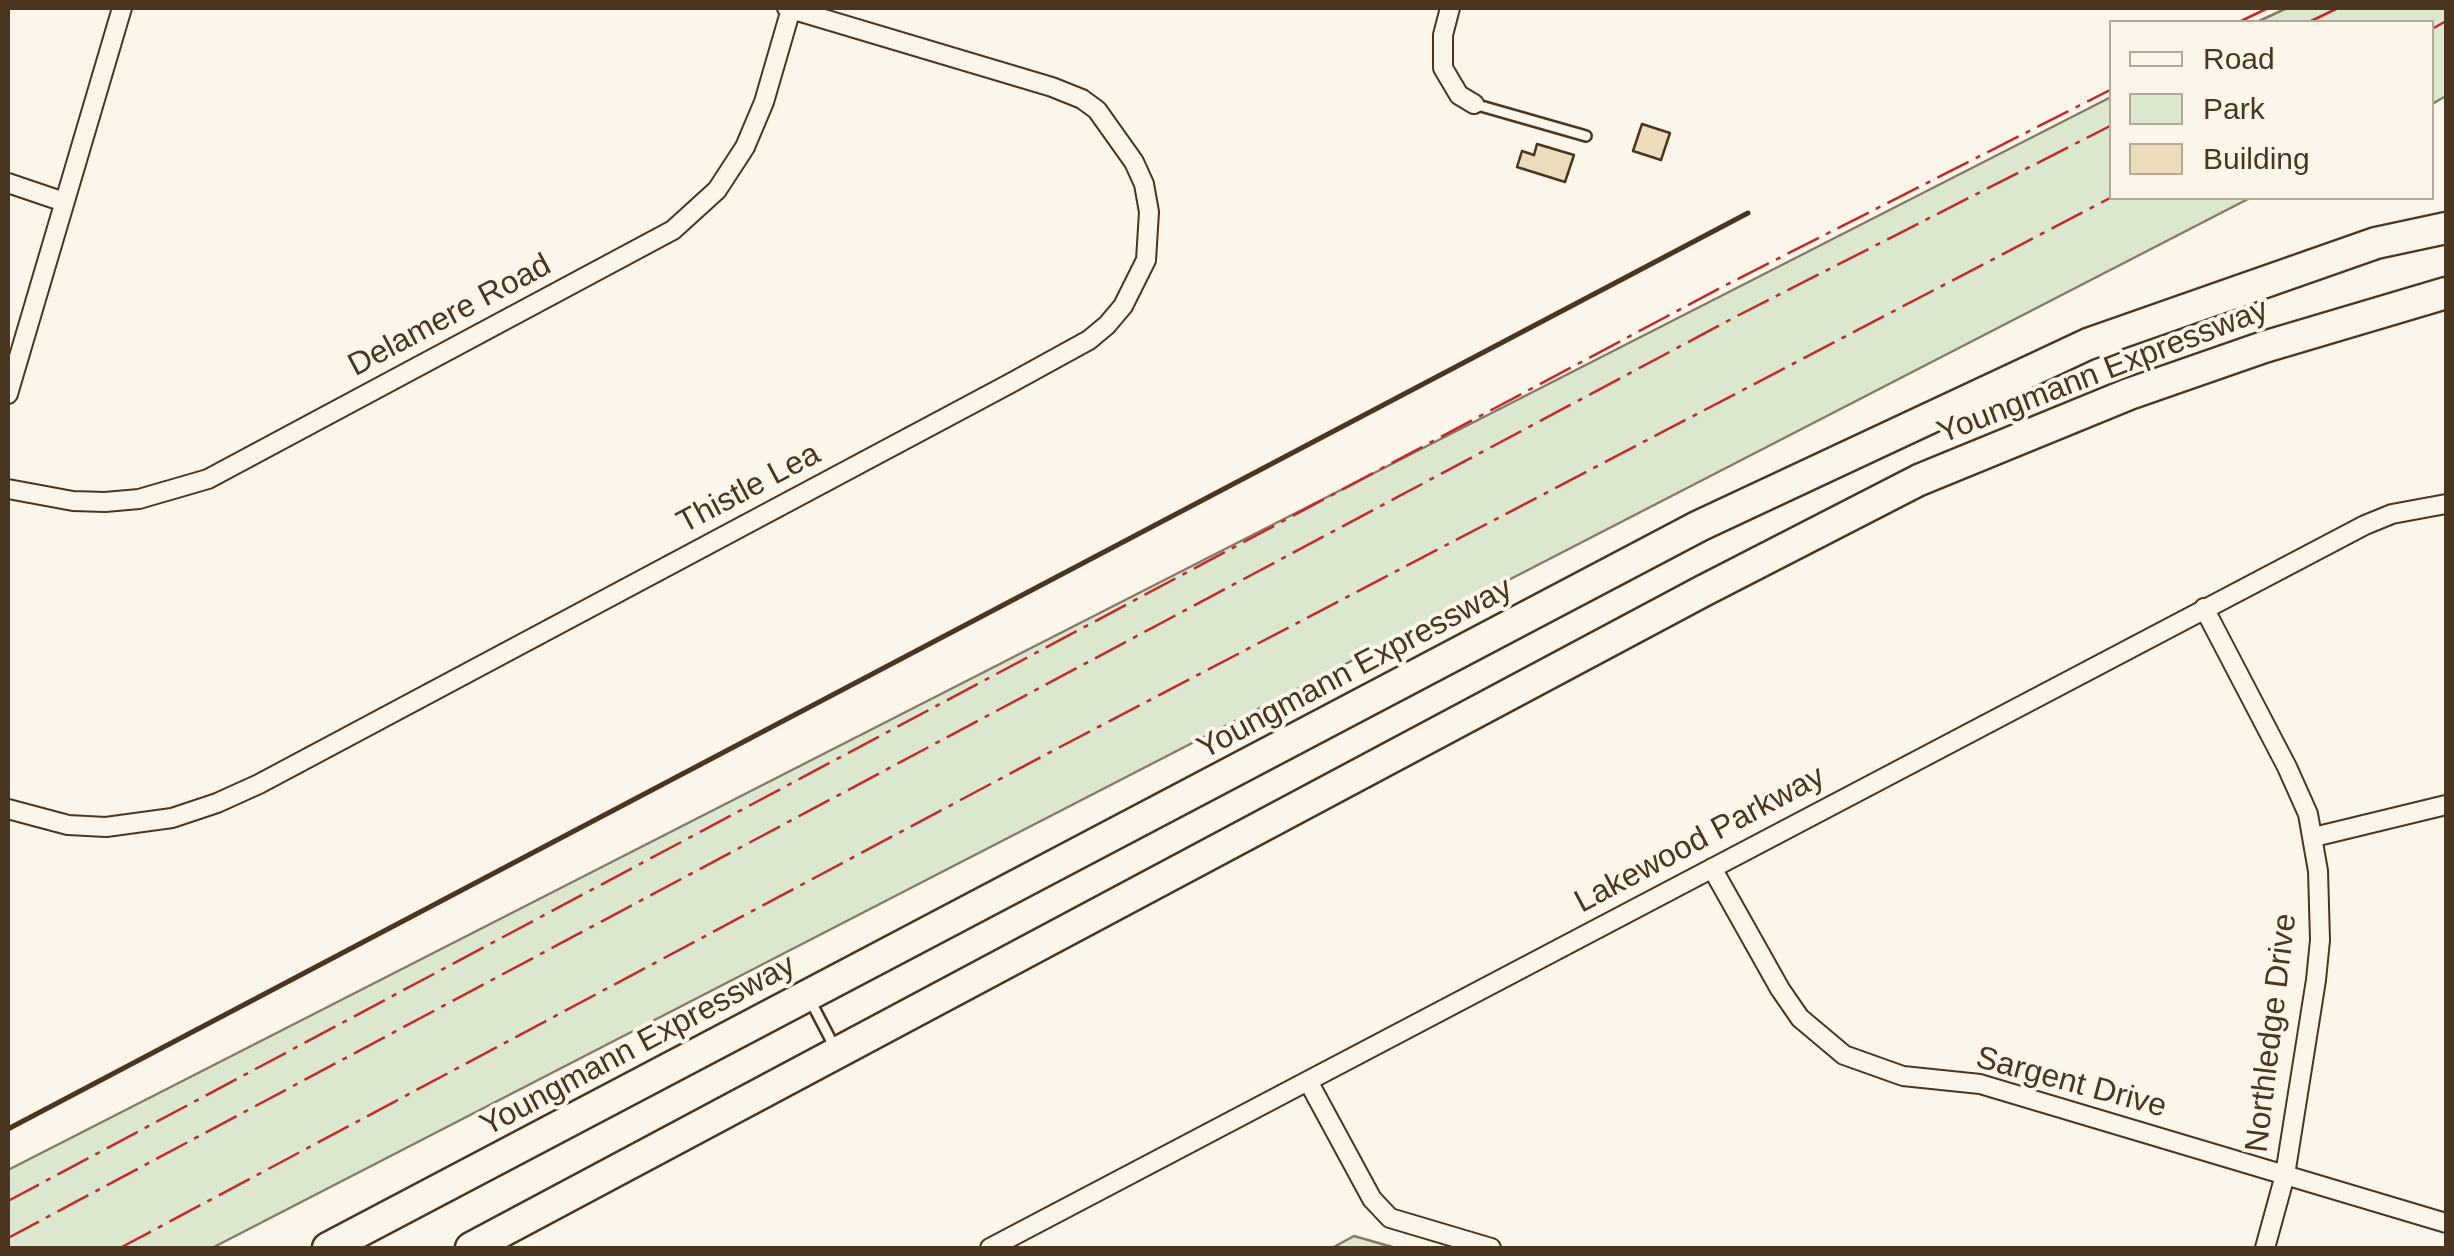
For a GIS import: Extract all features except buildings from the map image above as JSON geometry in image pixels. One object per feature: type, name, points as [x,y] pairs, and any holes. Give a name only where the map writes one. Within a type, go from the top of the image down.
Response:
[{"type":"highway","name":"Youngmann Expressway","points":[[328,1248],[1700,526],[2088,344],[2376,243],[2446,228]]},
{"type":"highway","name":"Youngmann Expressway","points":[[472,1248],[1703,590],[1919,480],[2128,394],[2264,347],[2446,293]]},
{"type":"street","points":[[8,394],[122,8]]},
{"type":"street","name":"Thistle Lea","points":[[8,809],[68,824],[106,828],[139,825],[202,808],[259,784],[1009,384],[1089,340],[1107,325],[1136,284],[1150,236],[1144,184],[1119,137],[1082,99],[789,8]]},
{"type":"street","name":"Delamere Road","points":[[8,490],[74,502],[105,502],[139,500],[208,479],[673,230],[717,190],[745,148],[764,102],[789,8]]},
{"type":"street","points":[[1450,8],[1442,35],[1443,68],[1459,95],[1474,104]]},
{"type":"street","points":[[8,182],[64,202]]},
{"type":"street","name":"Lakewood Parkway","points":[[990,1248],[2378,519],[2446,504]]},
{"type":"street","name":"Northledge Drive","points":[[2204,608],[2287,767],[2314,836],[2318,871],[2320,940],[2285,1175],[2265,1248]]},
{"type":"street","points":[[2314,836],[2446,804]]},
{"type":"street","name":"Sargent Drive","points":[[1712,868],[1800,1018],[1844,1055],[1903,1076],[1980,1084],[2446,1223]]},
{"type":"street","points":[[1308,1081],[1372,1199],[1390,1218],[1491,1248]]},
{"type":"lane","points":[[1474,104],[1586,136]]},
{"type":"lane","points":[[808,996],[838,1053]]},
{"type":"green space","points":[[2287,8],[2446,8],[2446,96],[2434,103],[2434,20],[2261,20]]},
{"type":"green space","points":[[2109,98],[2109,200],[2246,200],[212,1248],[8,1248],[8,1170]]},
{"type":"green space","points":[[1354,1236],[1396,1248],[1332,1248]]},
{"type":"wall","points":[[8,1129],[1748,213]]},
{"type":"power","points":[[2243,20],[2268,8]]},
{"type":"power","points":[[2313,20],[2338,8]]},
{"type":"power","points":[[2434,28],[2446,21]]},
{"type":"power","points":[[8,1201],[1722,287],[2109,91]]},
{"type":"power","points":[[8,1238],[1737,316],[2109,127]]},
{"type":"power","points":[[120,1248],[1060,747],[2109,199]]}]
